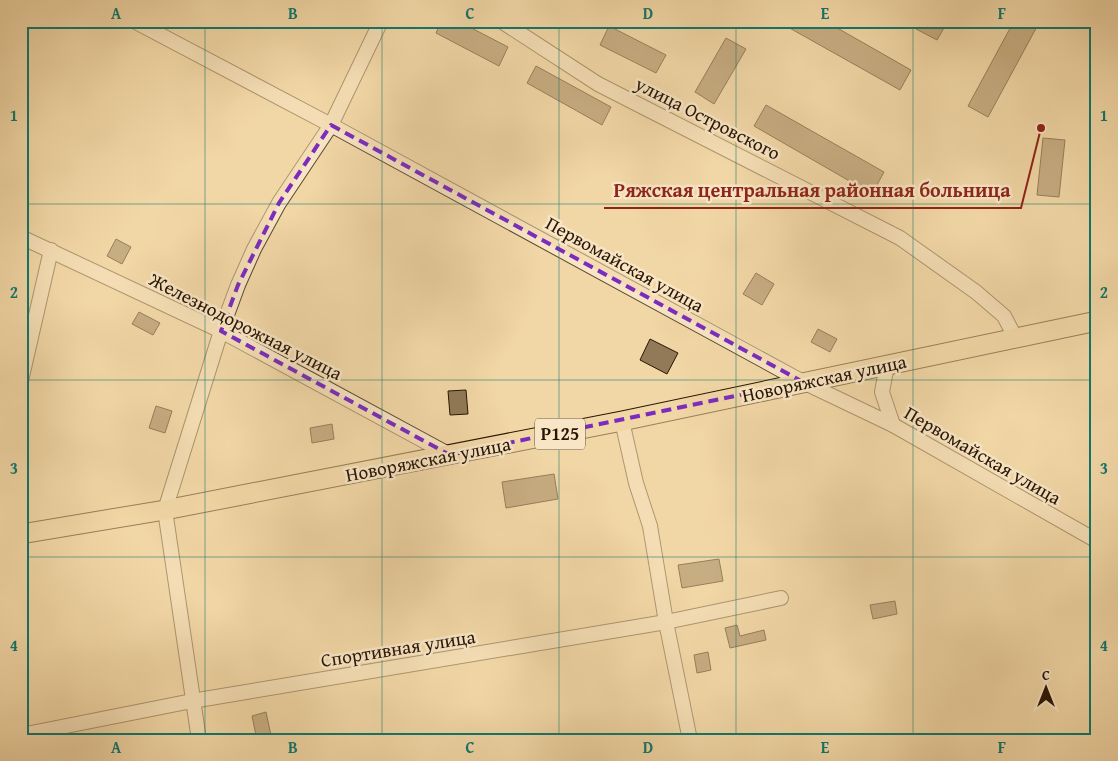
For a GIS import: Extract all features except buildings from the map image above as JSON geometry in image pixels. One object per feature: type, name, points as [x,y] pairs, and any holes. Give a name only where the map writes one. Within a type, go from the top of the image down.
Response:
[{"type":"main road","name":"Новоряжская улица","points":[[21,534],[164,510],[622,422],[1097,321]]},
{"type":"street","name":"Первомайская улица","points":[[134,21],[331,125],[803,382],[892,425],[1097,541]]},
{"type":"street","points":[[198,740],[164,510],[221,331],[238,285],[279,203],[331,125],[381,21]]},
{"type":"street","name":"улица Островского","points":[[501,21],[598,84],[900,238],[976,292],[1004,316],[1015,337]]},
{"type":"street","name":"Железнодорожная улица","points":[[21,237],[221,331],[450,455]]},
{"type":"street","points":[[21,381],[51,250]]},
{"type":"street","points":[[887,365],[882,392],[892,425]]},
{"type":"street","points":[[622,422],[636,483],[650,526],[666,622],[690,740]]},
{"type":"street","name":"Спортивная улица","points":[[21,734],[192,701],[666,622],[781,598]]},
{"type":"highlighted area","points":[[331,125],[803,382],[450,455],[221,331],[238,285],[279,203]]},
{"type":"place","name":"Ряжская центральная районная больница","points":[[1041,128]]}]
